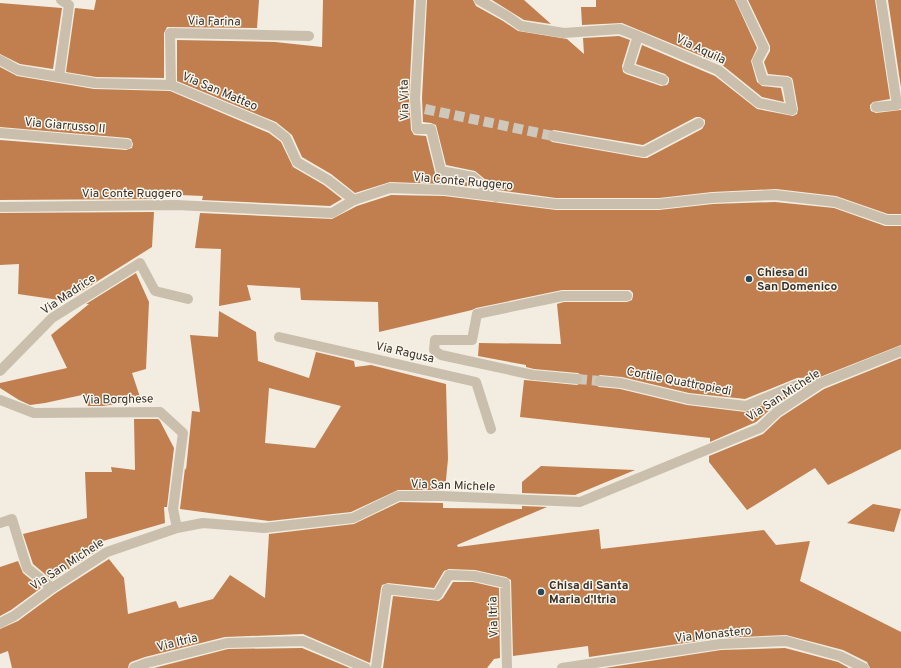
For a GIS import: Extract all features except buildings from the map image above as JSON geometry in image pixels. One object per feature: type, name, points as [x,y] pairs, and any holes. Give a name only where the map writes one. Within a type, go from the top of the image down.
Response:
[{"type":"street","points":[[59,77],[69,5],[61,0]]},
{"type":"street","name":"Via Vita","points":[[421,0],[415,98],[420,108],[417,129],[431,129],[441,171],[473,177],[496,197]]},
{"type":"street","name":"Via Aquila","points":[[479,0],[521,26],[564,33],[620,29],[718,70],[759,103],[792,110],[787,82],[763,80],[757,60],[764,48],[741,0]]},
{"type":"street","points":[[876,107],[897,105],[881,0]]},
{"type":"street","name":"Via Farina","points":[[171,85],[170,33],[309,36]]},
{"type":"street","points":[[638,36],[628,68],[663,80]]},
{"type":"street","name":"Via San Matteo","points":[[0,60],[18,70],[95,83],[171,85],[272,127],[286,138],[297,162],[328,180],[354,200]]},
{"type":"street","points":[[553,136],[644,152],[699,123]]},
{"type":"street","name":"Via Giarrusso II","points":[[0,132],[127,144]]},
{"type":"street","name":"Via Conte Ruggero","points":[[0,207],[176,204],[332,213],[354,200],[390,188],[445,190],[556,204],[659,204],[712,198],[775,195],[834,202],[887,220],[901,220]]},
{"type":"street","name":"Via Madrice","points":[[0,371],[52,318],[140,262],[155,291],[188,299]]},
{"type":"street","points":[[577,379],[533,375],[441,355],[434,350],[435,340],[472,340],[477,314],[563,296],[627,296]]},
{"type":"street","name":"Via Ragusa","points":[[280,337],[476,382],[490,429]]},
{"type":"street","name":"Via San Michele","points":[[0,623],[14,616],[52,588],[107,552],[177,528],[204,523],[264,528],[353,518],[398,496],[441,496],[580,502],[760,428],[777,412],[821,383],[901,352]]},
{"type":"street","name":"Cortile Quattropiedi","points":[[600,381],[620,383],[688,399],[746,406],[799,384],[821,383]]},
{"type":"street","name":"Via Borghese","points":[[0,400],[34,414],[160,412],[183,433],[173,509],[177,528]]},
{"type":"street","points":[[0,523],[12,519],[27,568],[52,588]]},
{"type":"street","name":"Via Itria","points":[[376,668],[387,588],[437,594],[449,575],[474,576],[505,583],[507,668]]},
{"type":"street","name":"Via Itria","points":[[134,668],[147,663],[227,642],[303,640],[366,668]]},
{"type":"street","name":"Via Monastero","points":[[562,668],[720,644],[786,641],[840,656],[864,668]]},
{"type":"tunnel","points":[[425,109],[553,136]]},
{"type":"tunnel","points":[[577,379],[600,381]]},
{"type":"place","name":"Chiesa di San Domenico","points":[[749,279]]},
{"type":"place","name":"Chisa di Santa Maria d'Itria","points":[[541,592]]}]
